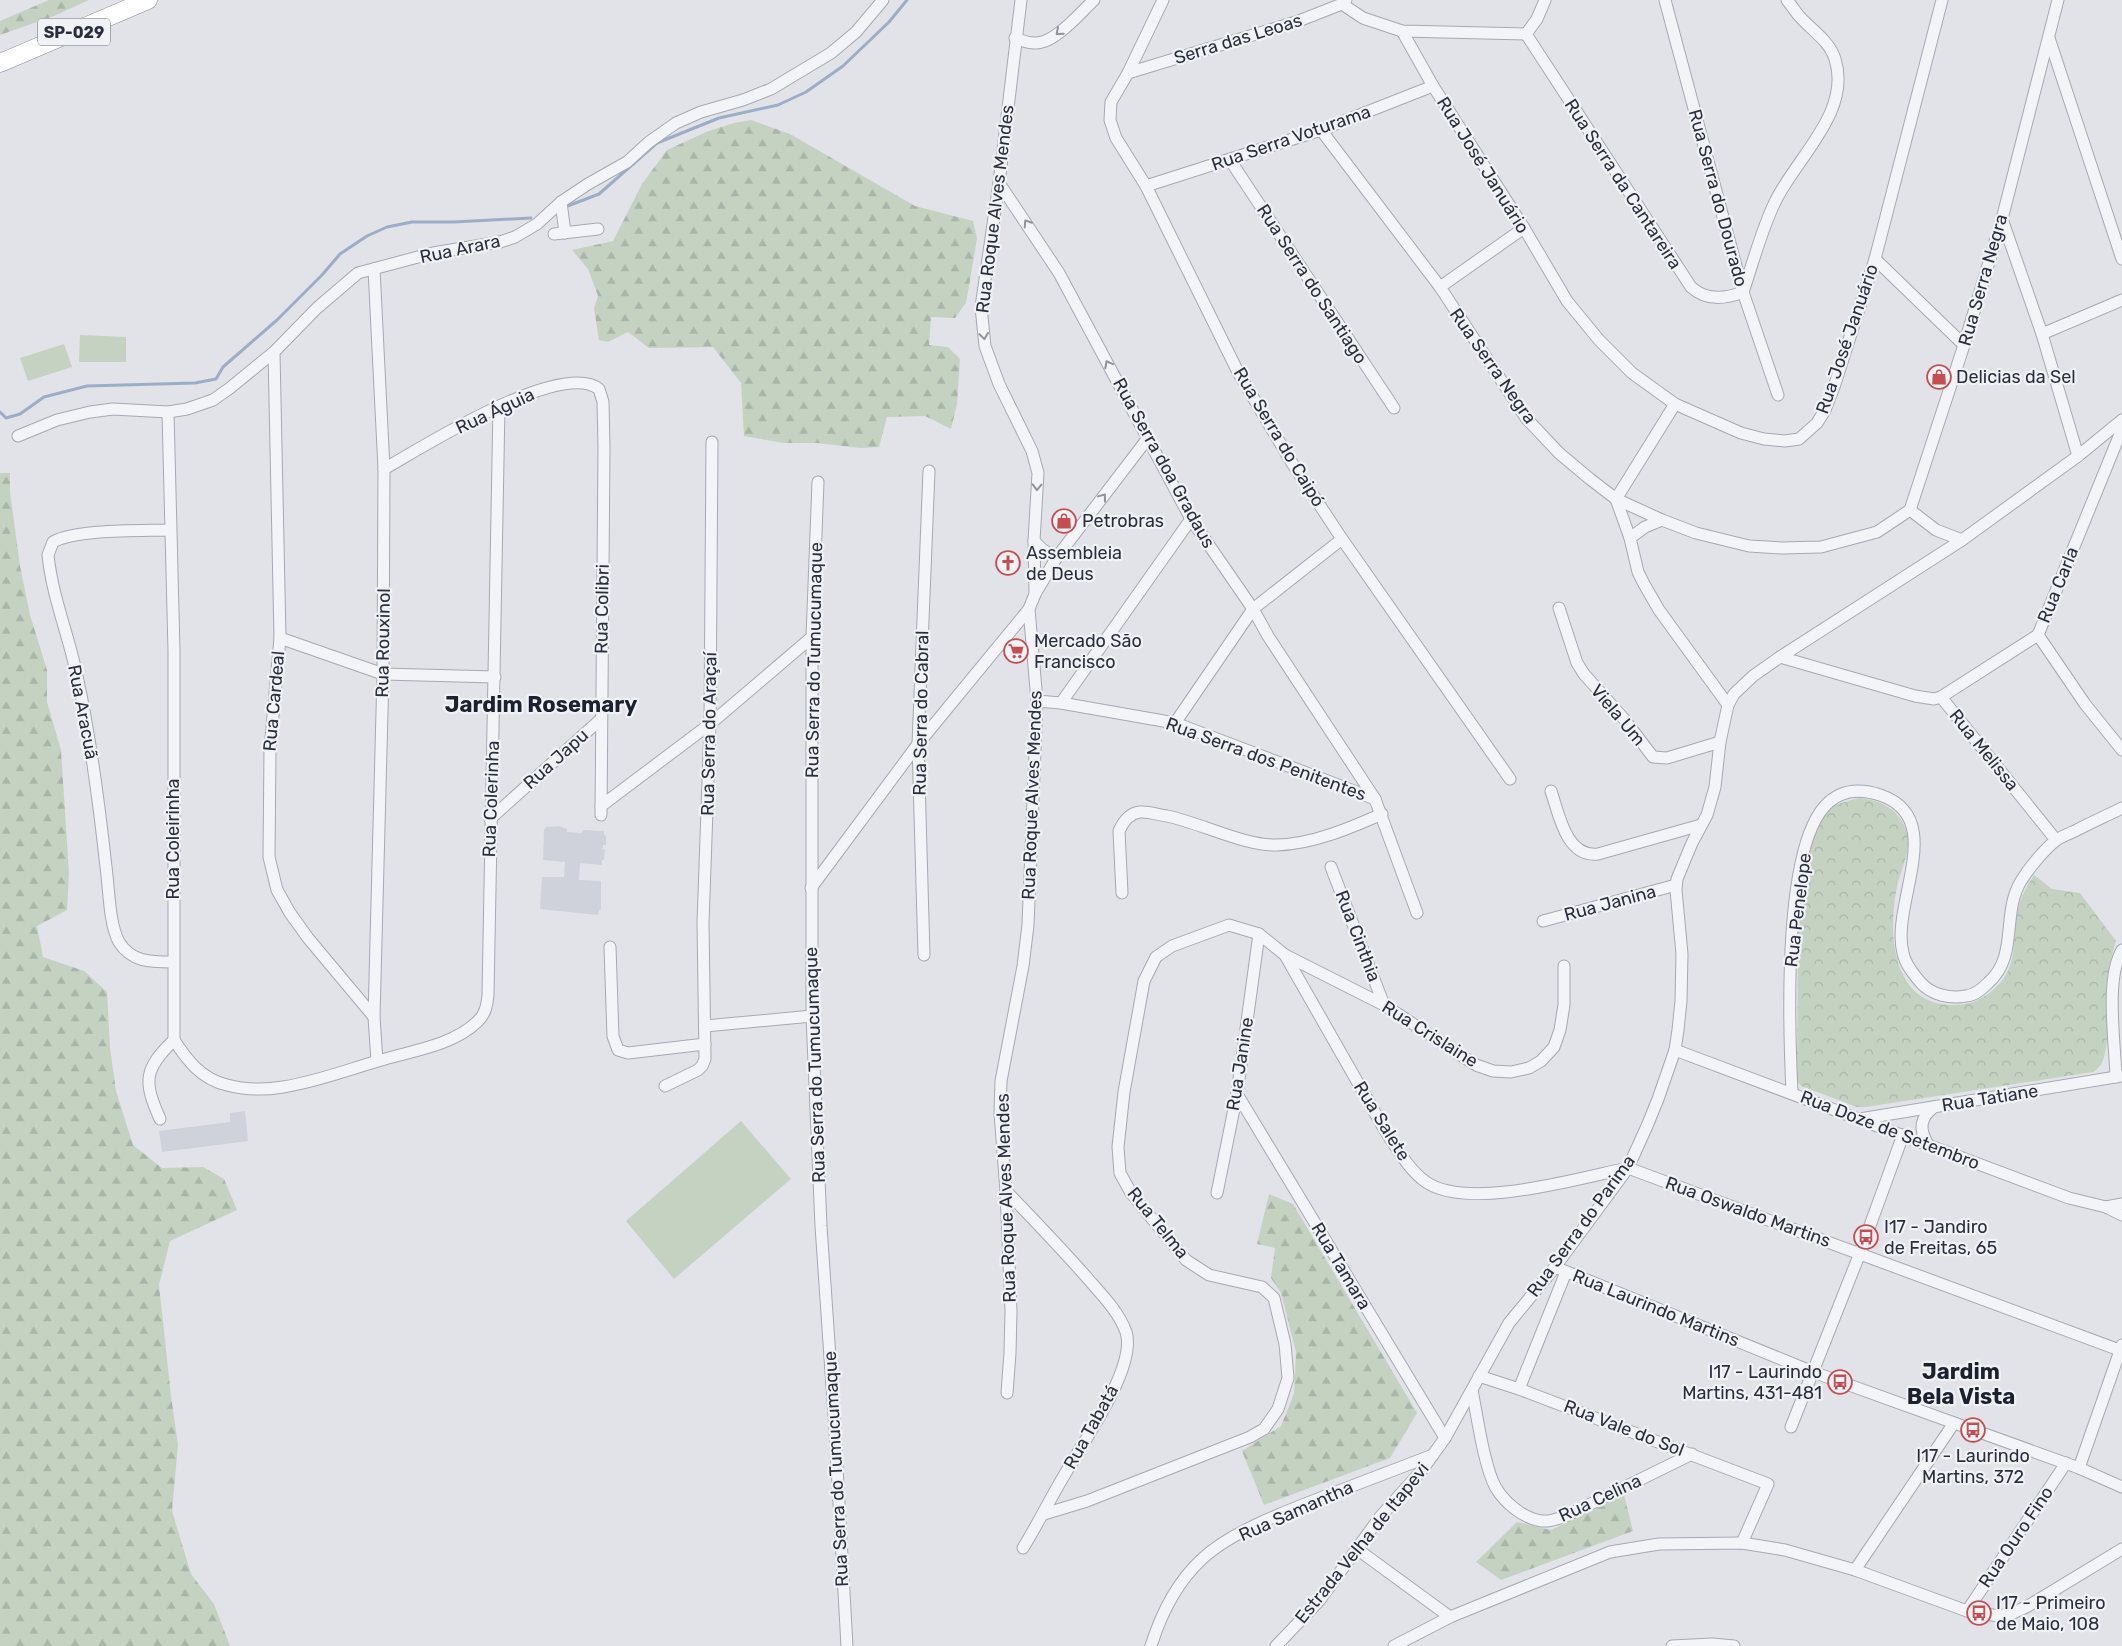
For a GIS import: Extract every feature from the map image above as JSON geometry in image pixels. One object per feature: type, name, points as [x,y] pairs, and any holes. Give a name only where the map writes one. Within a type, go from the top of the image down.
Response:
[{"type":"highway","name":"SP-029","points":[[0,63],[148,0]]},
{"type":"street","name":"Rua Arara","points":[[18,436],[58,420],[90,412],[113,409],[168,412],[187,410],[213,400],[274,352],[317,308],[358,274],[433,253],[500,242],[515,237],[537,224],[561,202],[627,162],[648,142],[676,123],[702,112],[743,100],[771,89],[831,53],[856,32],[883,0]]},
{"type":"street","name":"Rua Roque Alves Mendes","points":[[1007,1394],[1011,1311],[1006,1191],[1000,1113],[1001,1081],[1023,966],[1028,925],[1037,701],[1029,610],[1035,594],[1034,541],[1038,473],[1036,460],[999,384],[985,346],[981,307],[999,184],[1020,0]]},
{"type":"street","points":[[1015,38],[1031,43],[1042,42],[1054,37],[1094,0]]},
{"type":"street","name":"Rua Serra do Caipó","points":[[1163,0],[1128,73],[1111,102],[1110,120],[1116,138],[1146,186],[1238,372],[1292,463],[1342,539],[1510,779]]},
{"type":"street","points":[[1344,2],[1363,18],[1402,31],[1526,34],[1545,0]]},
{"type":"street","name":"Rua Serra do Dourado","points":[[1666,0],[1743,292],[1778,394]]},
{"type":"street","points":[[1743,292],[1774,204],[1786,180],[1819,136],[1829,118],[1838,81],[1838,70],[1830,48],[1800,17],[1787,0]]},
{"type":"street","name":"Rua Serra Negra","points":[[1321,130],[1440,287],[1526,418],[1559,453],[1616,499],[1662,520],[1725,541],[1749,546],[1782,548],[1821,546],[1856,539],[1877,532],[1910,510],[1964,345],[2002,219],[2058,0]]},
{"type":"street","name":"Rua José Januário","points":[[1402,31],[1567,301],[1599,340],[1632,373],[1675,404],[1722,426],[1764,439],[1785,441],[1799,439],[1807,434],[1825,410],[1874,259],[1940,1]]},
{"type":"street","name":"Serra das Leoas","points":[[1128,73],[1296,22],[1344,2]]},
{"type":"street","name":"Rua Serra da Cantareira","points":[[1526,34],[1690,288],[1704,296],[1713,298],[1722,298],[1743,292]]},
{"type":"street","points":[[2049,36],[2122,259]]},
{"type":"street","name":"Rua Serra Voturama","points":[[1146,186],[1321,130],[1434,86]]},
{"type":"street","name":"Rua Serra do Santiago","points":[[1230,160],[1394,408]]},
{"type":"street","name":"Rua Serra doa Gradaus","points":[[999,184],[1059,273],[1191,519],[1253,609],[1268,636],[1375,799],[1417,913]]},
{"type":"street","points":[[561,202],[559,233],[598,229]]},
{"type":"street","points":[[2002,219],[2042,334],[2078,456]]},
{"type":"street","points":[[1440,287],[1524,228]]},
{"type":"street","points":[[1874,259],[1964,345]]},
{"type":"street","name":"Rua Rouxinol","points":[[374,269],[384,469],[383,674],[374,1017],[377,1061]]},
{"type":"street","points":[[2042,334],[2122,300]]},
{"type":"street","name":"Rua Cardeal","points":[[274,352],[280,638],[270,759],[269,857],[277,890],[308,938],[374,1017]]},
{"type":"street","name":"Rua Águia","points":[[384,469],[499,406],[532,392],[554,386],[580,383],[589,384],[599,389],[603,402]]},
{"type":"street","name":"Rua Colibri","points":[[603,402],[601,810],[710,724]]},
{"type":"street","points":[[1675,404],[1616,499],[1630,538],[1638,572],[1644,584],[1659,610],[1728,705],[1734,694],[1753,676],[1962,540],[2078,456],[2122,420]]},
{"type":"street","name":"Rua Colerinha","points":[[377,1061],[451,1038],[475,1024],[483,1016],[488,995],[499,406]]},
{"type":"street","name":"Rua Coleirinha","points":[[168,412],[174,652],[172,962],[174,1040]]},
{"type":"street","name":"Rua Carla","points":[[1941,697],[2038,635],[2122,428]]},
{"type":"street","points":[[1035,594],[1057,558],[1148,438]]},
{"type":"street","name":"Rua Serra do Araçaí","points":[[665,1086],[698,1070],[705,1059],[703,923],[710,724],[712,442]]},
{"type":"street","name":"Rua Serra do Cabral","points":[[924,954],[918,744],[929,471]]},
{"type":"street","name":"Rua Serra do Tumucumaque","points":[[818,482],[812,637],[812,1016],[821,1226],[847,1646]]},
{"type":"street","points":[[1910,510],[1936,530],[1962,540]]},
{"type":"street","points":[[1061,702],[1191,519]]},
{"type":"street","points":[[1630,538],[1645,527],[1662,520]]},
{"type":"street","name":"Rua Aracuã","points":[[170,530],[106,532],[67,536],[53,542],[48,555],[77,676],[96,776],[114,929],[118,940],[133,957],[152,962],[172,962]]},
{"type":"street","points":[[1175,723],[1253,609],[1342,539]]},
{"type":"street","points":[[1034,541],[1043,550],[1057,558]]},
{"type":"street","name":"Viela Um","points":[[1559,608],[1577,663],[1653,757],[1667,758],[1720,742]]},
{"type":"street","points":[[811,888],[918,744],[1029,610]]},
{"type":"street","points":[[2038,635],[2085,704],[2122,750]]},
{"type":"street","points":[[710,724],[812,637]]},
{"type":"street","points":[[280,638],[383,674],[495,677]]},
{"type":"street","name":"Rua Melissa","points":[[1780,657],[1915,696],[1941,697],[2056,840]]},
{"type":"street","name":"Rua Serra dos Penitentes","points":[[1037,701],[1061,702],[1175,723],[1375,799]]},
{"type":"street","name":"Rua Serra do Parima","points":[[1445,1438],[1509,1323],[1561,1270],[1628,1168],[1658,1100],[1675,1050],[1681,1001],[1682,954],[1676,885],[1689,850],[1702,825],[1715,787],[1720,742],[1728,705]]},
{"type":"street","name":"Rua Japu","points":[[490,819],[601,719]]},
{"type":"street","name":"Rua Penelope","points":[[1792,1093],[1789,1019],[1794,919],[1801,856],[1814,824],[1824,808],[1839,795],[1855,790],[1890,798],[1904,810],[1911,822],[1915,838],[1914,863],[1900,925],[1903,954],[1913,974],[1925,987],[1939,995],[1952,997],[1977,993],[1997,976],[2006,958],[2009,943],[2011,902],[2021,881],[2056,840],[2122,808]]},
{"type":"street","points":[[1551,791],[1572,844],[1579,851],[1587,854],[1598,854],[1702,825]]},
{"type":"street","points":[[1122,893],[1119,831],[1123,822],[1129,816],[1139,812],[1179,819],[1257,843],[1275,845],[1297,843],[1320,837],[1356,826],[1382,814]]},
{"type":"street","name":"Rua Cinthia","points":[[1332,867],[1384,1005]]},
{"type":"street","name":"Rua Janina","points":[[1543,921],[1676,885]]},
{"type":"street","name":"Rua Telma","points":[[1044,1514],[1087,1501],[1250,1437],[1264,1429],[1278,1409],[1288,1378],[1288,1364],[1274,1298],[1262,1287],[1210,1275],[1186,1260],[1131,1193],[1120,1173],[1118,1147],[1124,1092],[1144,981],[1156,956],[1172,946],[1229,925],[1259,934],[1285,955]]},
{"type":"street","name":"Rua Janine","points":[[1217,1193],[1236,1094],[1259,934]]},
{"type":"street","points":[[610,947],[613,1036],[618,1050],[628,1053],[705,1044]]},
{"type":"street","points":[[2119,1076],[2113,976],[2122,950]]},
{"type":"street","name":"Rua Crislaine","points":[[1285,955],[1384,1005],[1476,1065],[1502,1071],[1529,1068],[1542,1061],[1554,1047],[1560,1030],[1564,1005],[1564,966]]},
{"type":"street","name":"Rua Salete","points":[[1285,955],[1386,1132],[1403,1159],[1427,1183],[1446,1191],[1463,1194],[1494,1194],[1628,1168]]},
{"type":"street","points":[[705,1026],[812,1016]]},
{"type":"street","points":[[160,1119],[150,1089],[148,1074],[152,1064],[174,1040],[186,1058],[210,1080],[241,1088],[284,1087],[345,1072],[377,1061]]},
{"type":"street","name":"Rua Doze de Setembro","points":[[1675,1050],[1792,1093],[1857,1120],[1903,1135],[2069,1198],[2106,1207],[2122,1215]]},
{"type":"street","name":"Rua Tatiane","points":[[1857,1120],[2119,1076]]},
{"type":"street","name":"Rua Tamara","points":[[1236,1094],[1445,1438]]},
{"type":"street","points":[[1927,1144],[1921,1132],[1921,1126],[1923,1118],[1934,1107]]},
{"type":"street","points":[[1791,1427],[1860,1253],[1903,1135]]},
{"type":"street","name":"Rua Oswaldo Martins","points":[[1628,1168],[2121,1349]]},
{"type":"street","name":"Rua Tabatá","points":[[1006,1191],[1065,1252],[1102,1295],[1119,1318],[1126,1334],[1125,1356],[1108,1401],[1023,1548]]},
{"type":"street","name":"Rua Doze de Setembro","points":[[2106,1207],[2122,1204]]},
{"type":"street","points":[[1519,1389],[1561,1270]]},
{"type":"street","name":"Rua Laurindo Martins","points":[[1561,1270],[1814,1372],[2066,1463],[2122,1487]]},
{"type":"street","points":[[2079,1468],[2121,1349]]},
{"type":"street","name":"Rua Vale do Sol","points":[[1479,1376],[1519,1389],[1768,1484],[1742,1543]]},
{"type":"street","name":"Rua Celina","points":[[1472,1390],[1489,1470],[1496,1488],[1514,1508],[1527,1516],[1542,1521],[1554,1520],[1568,1515],[1692,1454]]},
{"type":"street","points":[[1856,1570],[1954,1423]]},
{"type":"street","name":"Estrada Velha de Itapevi","points":[[1276,1646],[1318,1601],[1380,1517],[1433,1455],[1445,1438]]},
{"type":"street","name":"Rua Samantha","points":[[1151,1646],[1170,1599],[1204,1557],[1250,1528],[1298,1507],[1433,1455]]},
{"type":"street","name":"Rua Ouro Fino","points":[[1967,1611],[2066,1463]]},
{"type":"street","points":[[1394,1646],[1450,1617],[1610,1552],[1659,1544],[1742,1543],[1785,1550],[1856,1570],[1967,1611],[1998,1616],[2013,1613],[2050,1594],[2122,1549]]},
{"type":"street","points":[[1357,1549],[1450,1617]]},
{"type":"street","points":[[1672,1646],[1712,1644],[1734,1646]]},
{"type":"shaded area","points":[[559,826],[567,829],[567,832],[582,833],[583,830],[604,831],[606,845],[603,845],[602,849],[605,850],[602,865],[580,863],[579,880],[601,881],[601,909],[598,915],[540,909],[542,877],[564,877],[565,862],[543,860],[544,830],[546,827]]},
{"type":"shaded area","points":[[245,1111],[248,1141],[162,1152],[159,1131],[230,1122],[230,1113]]},
{"type":"green space","points":[[49,0],[89,0],[54,16],[0,35],[0,21]]},
{"type":"green space","points":[[751,120],[790,134],[915,206],[973,221],[977,239],[966,303],[955,318],[931,317],[929,345],[948,347],[960,359],[957,404],[951,429],[925,416],[887,417],[879,447],[861,448],[817,443],[784,443],[744,436],[741,383],[713,347],[649,348],[628,332],[608,342],[599,340],[594,308],[598,296],[588,269],[572,250],[613,241],[642,184],[667,150],[706,132]]},
{"type":"green space","points":[[80,335],[126,337],[126,362],[79,362]]},
{"type":"green space","points":[[64,344],[72,367],[28,381],[20,358]]},
{"type":"green space","points":[[0,473],[10,473],[10,492],[20,566],[30,615],[47,670],[47,702],[61,750],[69,873],[67,910],[37,926],[43,957],[84,971],[107,992],[110,1048],[116,1091],[133,1145],[162,1168],[203,1167],[224,1179],[237,1210],[170,1241],[159,1285],[178,1445],[172,1511],[191,1574],[214,1604],[230,1646],[0,1646]]},
{"type":"green space","points":[[1858,798],[1882,803],[1895,812],[1907,833],[1907,855],[1896,892],[1894,910],[1895,948],[1899,966],[1907,982],[1919,994],[1934,1002],[1962,1005],[1986,995],[2001,982],[2010,966],[2012,958],[2017,913],[2020,903],[2034,875],[2052,889],[2080,893],[2116,941],[2107,981],[2107,1037],[2104,1058],[2100,1066],[2093,1072],[1866,1107],[1857,1107],[1801,1086],[1797,1081],[1798,921],[1804,856],[1823,816],[1835,805]]},
{"type":"green space","points":[[741,1121],[791,1179],[674,1279],[626,1221]]},
{"type":"green space","points":[[1269,1194],[1293,1204],[1417,1413],[1390,1458],[1264,1505],[1242,1451],[1281,1426],[1294,1394],[1296,1352],[1281,1293],[1271,1278],[1275,1248],[1257,1244]]},
{"type":"green space","points":[[1624,1495],[1633,1531],[1501,1580],[1476,1562],[1517,1522],[1551,1530]]},
{"type":"waterway","points":[[565,207],[599,194],[657,143],[719,118],[778,105],[806,92],[843,66],[889,22],[907,0]]},
{"type":"waterway","points":[[0,412],[6,418],[20,414],[44,397],[87,386],[195,383],[216,379],[223,367],[277,320],[340,254],[367,236],[387,227],[412,222],[531,218]]},
{"type":"place","name":"Delicias da Sel","points":[[1939,377]]},
{"type":"place","name":"Petrobras","points":[[1064,521]]},
{"type":"place","name":"Assembleia de Deus","points":[[1008,563]]},
{"type":"place","name":"Mercado São Francisco","points":[[1016,651]]},
{"type":"place","name":"I17 - Jandiro de Freitas, 65","points":[[1866,1237]]},
{"type":"place","name":"I17 - Laurindo Martins, 431-481","points":[[1840,1382]]},
{"type":"place","name":"I17 - Laurindo Martins, 372","points":[[1973,1430]]},
{"type":"place","name":"I17 - Primeiro de Maio, 108","points":[[1979,1613]]},
{"type":"district","name":"Jardim Rosemary","points":[[541,704]]},
{"type":"district","name":"Jardim Bela Vista","points":[[1961,1384]]}]
